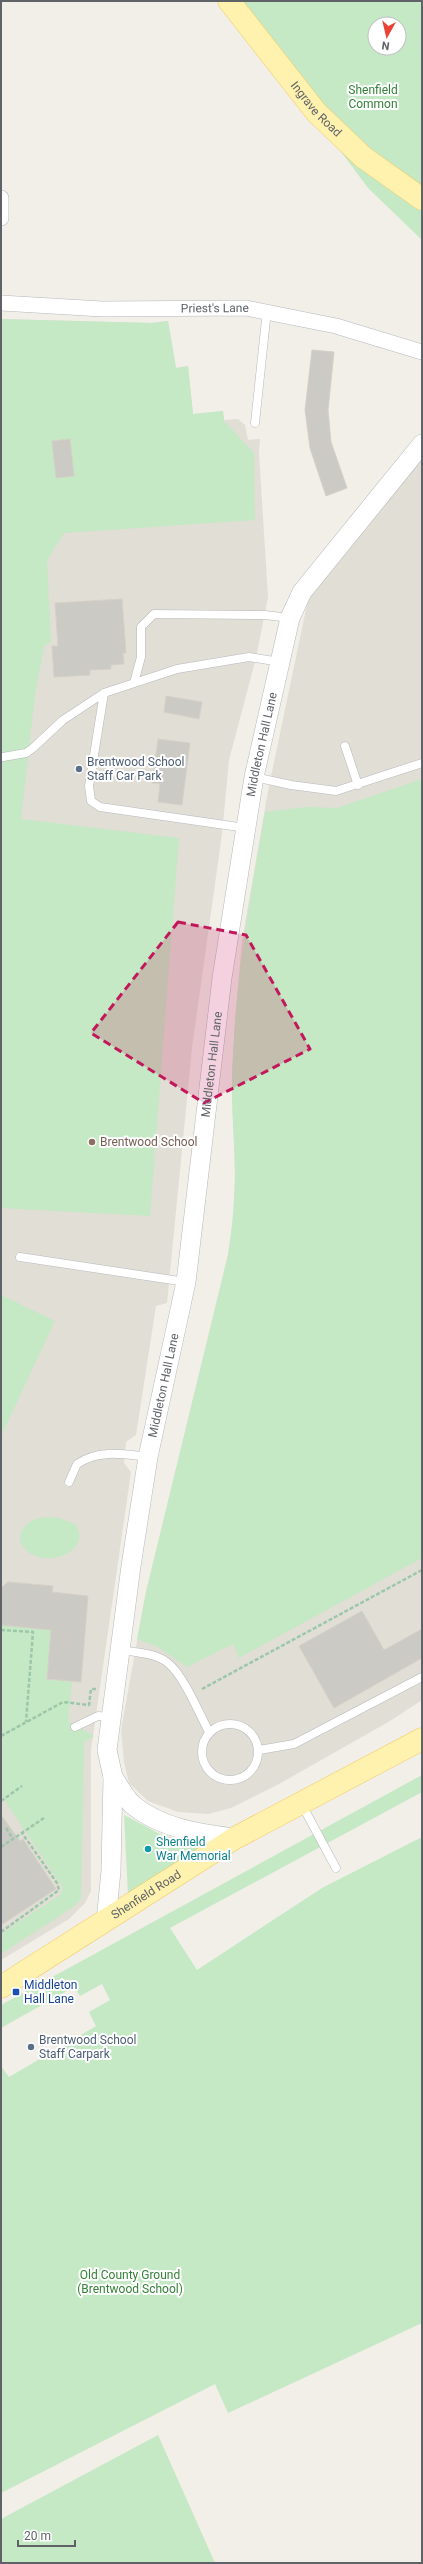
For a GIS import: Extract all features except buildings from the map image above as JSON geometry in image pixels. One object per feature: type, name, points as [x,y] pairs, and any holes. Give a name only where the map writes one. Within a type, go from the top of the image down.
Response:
[{"type":"main road","name":"Ingrave Road","points":[[229,1],[316,112],[363,157],[422,199]]},
{"type":"main road","name":"Shenfield Road","points":[[1,1987],[235,1838],[422,1739]]},
{"type":"street","points":[[1,198],[1,218]]},
{"type":"street","name":"Priest's Lane","points":[[1,303],[102,309],[221,307],[267,310],[336,326],[422,352]]},
{"type":"street","name":"Middleton Hall Lane","points":[[106,1921],[111,1871],[113,1777],[107,1750],[119,1650],[148,1458],[186,1282],[222,978],[254,777],[290,618],[302,592],[422,444]]},
{"type":"street","name":"Middleton Hall Lane","points":[[113,1777],[133,1804],[163,1823],[208,1835],[235,1838]]},
{"type":"lane","points":[[255,423],[267,310]]},
{"type":"lane","points":[[134,684],[142,657],[141,627],[154,614],[265,614],[290,618]]},
{"type":"lane","points":[[3,757],[26,753],[34,748],[63,720],[104,693],[177,670],[249,658],[280,662]]},
{"type":"lane","points":[[104,693],[89,786],[91,801],[100,807],[246,828]]},
{"type":"lane","points":[[345,746],[358,785]]},
{"type":"lane","points":[[254,777],[292,786],[336,791],[422,764]]},
{"type":"lane","points":[[20,1257],[186,1282]]},
{"type":"lane","points":[[69,1482],[77,1464],[96,1455],[110,1453],[148,1458]]},
{"type":"lane","points":[[119,1650],[148,1655],[168,1662],[190,1696],[209,1732]]},
{"type":"lane","points":[[259,1750],[294,1744],[422,1677]]},
{"type":"lane","points":[[75,1727],[98,1716],[111,1717]]},
{"type":"lane","points":[[226,1724],[242,1728],[254,1736],[259,1750],[255,1766],[245,1776],[235,1780],[212,1774],[205,1766],[203,1745],[209,1732],[226,1724]]},
{"type":"lane","points":[[301,1802],[336,1868]]},
{"type":"path","points":[[190,1696],[422,1570]]},
{"type":"path","points":[[1,1630],[33,1632],[26,1722]]},
{"type":"path","points":[[1,1736],[63,1702],[89,1705],[91,1689],[114,1691]]},
{"type":"path","points":[[1,1801],[22,1786]]},
{"type":"path","points":[[1,1847],[44,1818]]},
{"type":"path","points":[[6,1828],[13,1839]]},
{"type":"path","points":[[1,1932],[59,1890],[57,1883],[22,1833]]},
{"type":"highlighted area","points":[[178,922],[246,935],[310,1049],[204,1103],[91,1033]]},
{"type":"shaded area","name":"Brentwood School","points":[[1,319],[151,323],[168,321],[176,368],[188,366],[193,414],[223,411],[224,420],[238,419],[245,425],[248,440],[260,439],[259,453],[268,597],[256,658],[229,760],[222,834],[192,1048],[167,1303],[156,1306],[136,1435],[126,1442],[124,1463],[131,1472],[91,1750],[91,1891],[85,1903],[69,1919],[1,1960]]},
{"type":"shaded area","points":[[422,452],[422,1700],[390,1721],[279,1784],[231,1808],[208,1814],[178,1812],[148,1801],[129,1783],[124,1762],[121,1730],[146,1592],[228,1255],[233,1223],[235,1175],[232,1081],[235,1020],[242,941],[268,791],[309,595]]},
{"type":"green space","name":"Shenfield Common","points":[[229,1],[422,1],[422,240],[368,188]]},
{"type":"green space","points":[[1,319],[151,323],[168,321],[176,368],[188,366],[193,414],[223,411],[224,421],[254,453],[255,520],[64,533],[47,560],[51,642],[44,646],[35,695],[21,819],[179,838],[150,1216],[1,1208]]},
{"type":"green space","points":[[422,779],[422,1558],[239,1658],[233,1644],[187,1667],[158,1647],[137,1639],[146,1592],[228,1255],[235,1183],[232,1092],[233,1046],[243,945],[265,812],[306,807],[337,808]]},
{"type":"green space","points":[[1,1295],[55,1321],[1,1436]]},
{"type":"green space","points":[[45,1517],[59,1518],[75,1524],[79,1534],[77,1544],[71,1551],[61,1556],[50,1558],[38,1557],[28,1551],[20,1541],[22,1531],[27,1524],[35,1519]]},
{"type":"green space","points":[[1,1625],[51,1630],[47,1679],[72,1682],[68,1721],[94,1736],[84,1742],[81,1899],[73,1907],[1,1954],[1,1934],[60,1895],[63,1888],[1,1795]]},
{"type":"green space","name":"Old County Ground (Brentwood School)","points":[[422,1775],[422,1792],[170,1928],[197,1970],[322,1888],[422,1837],[422,2323],[228,2413],[215,2384],[1,2493],[1,2066],[9,2077],[96,2026],[89,2012],[110,2000],[102,1984],[80,1996],[74,1987],[1,2028],[1,2005]]},
{"type":"green space","points":[[124,1815],[160,1834],[202,1846],[128,1895]]},
{"type":"green space","points":[[158,2435],[215,2563],[1,2563],[1,2519]]},
{"type":"place","name":"Brentwood School Staff Car Park","points":[[79,769]]},
{"type":"place","name":"Brentwood School","points":[[92,1142]]},
{"type":"place","name":"Shenfield War Memorial","points":[[148,1849]]},
{"type":"place","name":"Middleton Hall Lane","points":[[16,1992]]},
{"type":"place","name":"Brentwood School Staff Carpark","points":[[31,2047]]}]
